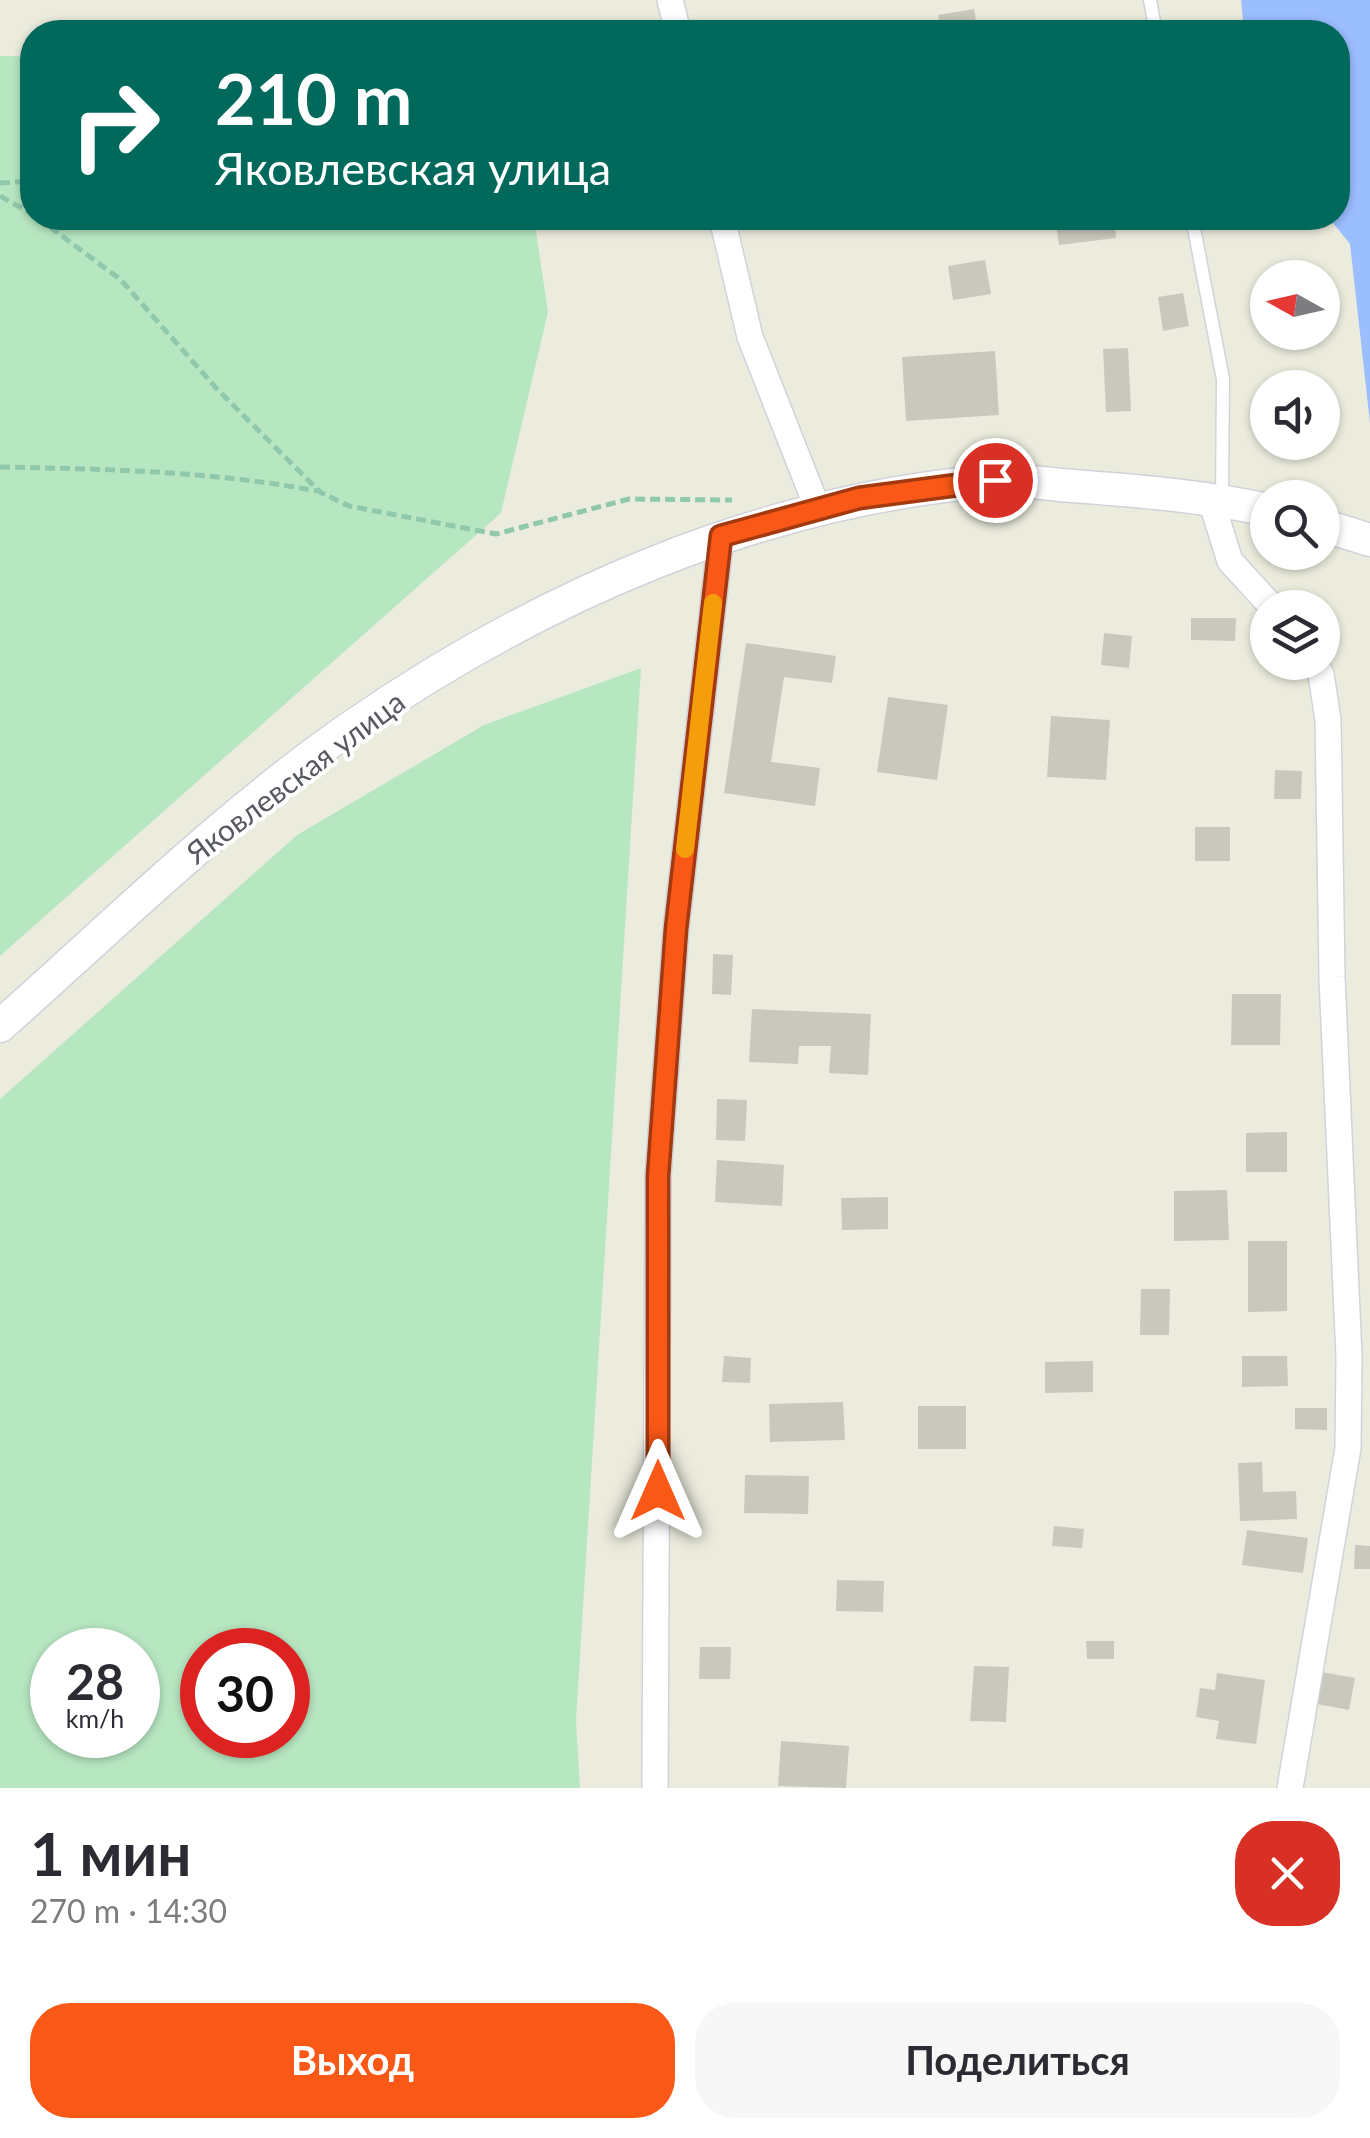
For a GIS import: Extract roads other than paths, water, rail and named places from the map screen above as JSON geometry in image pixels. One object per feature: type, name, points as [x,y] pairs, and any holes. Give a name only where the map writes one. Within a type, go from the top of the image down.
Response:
[{"type":"street","points":[[725,230],[750,337],[817,508]]},
{"type":"street","name":"Яковлевская улица","points":[[0,1026],[201,847],[349,729],[484,644],[632,570],[721,536],[817,508],[859,498],[995,480],[1216,498],[1250,506]]},
{"type":"street","points":[[1216,498],[1230,561],[1257,590]]},
{"type":"street","points":[[1340,531],[1370,540]]},
{"type":"street","points":[[655,1788],[658,1176],[676,929],[721,536]]},
{"type":"street","points":[[1290,1788],[1348,1448],[1349,1357],[1332,977],[1328,720],[1322,680]]},
{"type":"lane","points":[[1194,230],[1222,379],[1216,498]]},
{"type":"water","points":[[1241,0],[1370,0],[1370,423],[1350,244],[1339,230],[1350,230],[1350,20],[1243,20]]}]
